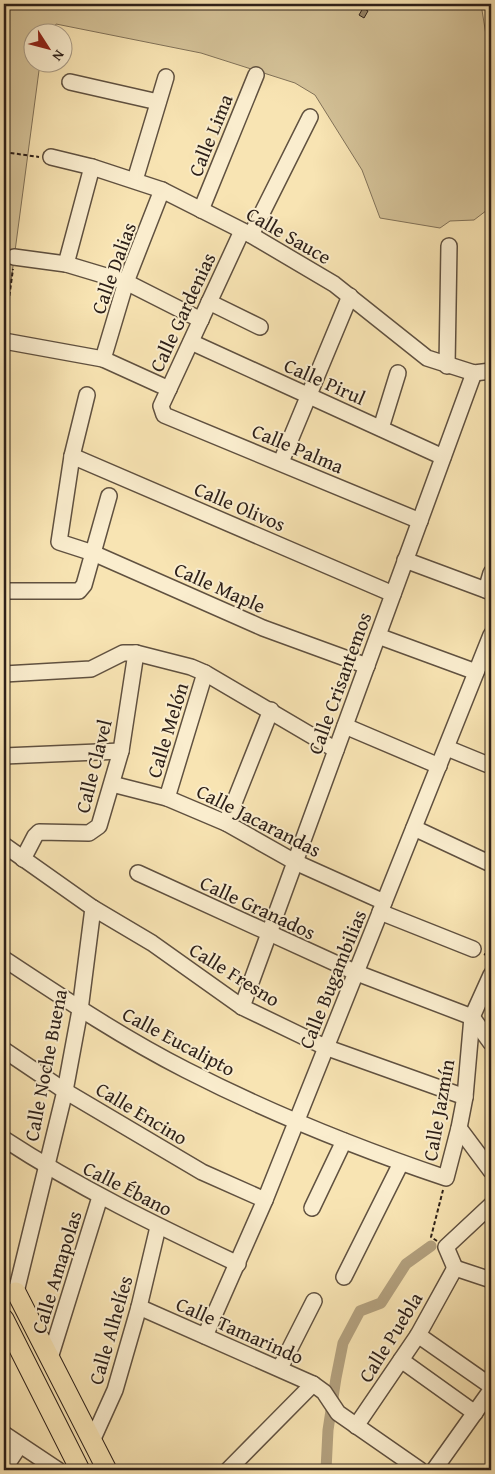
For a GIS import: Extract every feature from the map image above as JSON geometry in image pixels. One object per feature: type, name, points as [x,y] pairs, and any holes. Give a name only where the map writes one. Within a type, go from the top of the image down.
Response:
[{"type":"main road","name":"Calle Noche Buena","points":[[4,1313],[16,1292]]},
{"type":"main road","points":[[16,1292],[107,1470]]},
{"type":"main road","points":[[4,1319],[80,1470]]},
{"type":"street","name":"Calle Lima","points":[[201,210],[256,75]]},
{"type":"street","points":[[135,180],[166,77]]},
{"type":"street","points":[[70,82],[158,102]]},
{"type":"street","name":"Calle Gardenias","points":[[161,411],[169,389],[209,302],[310,117]]},
{"type":"street","name":"Calle Sauce","points":[[51,157],[92,167],[162,190],[246,233],[350,296],[427,358],[447,366],[474,373],[491,371]]},
{"type":"street","points":[[66,264],[92,167]]},
{"type":"street","name":"Calle Dalias","points":[[103,359],[126,282],[162,190]]},
{"type":"street","points":[[447,366],[449,246]]},
{"type":"street","points":[[14,257],[66,264],[126,282],[201,320]]},
{"type":"street","points":[[281,462],[350,296]]},
{"type":"street","points":[[209,302],[260,327]]},
{"type":"street","points":[[4,335],[103,359],[169,389]]},
{"type":"street","name":"Calle Pirul","points":[[190,342],[308,394],[443,458]]},
{"type":"street","points":[[381,428],[398,373]]},
{"type":"street","name":"Calle Crisantemos","points":[[242,1007],[474,373]]},
{"type":"street","points":[[72,456],[87,395]]},
{"type":"street","name":"Calle Palma","points":[[161,411],[164,415],[420,521]]},
{"type":"street","name":"Calle Maple","points":[[72,456],[59,542],[93,553],[263,628],[367,666]]},
{"type":"street","name":"Calle Olivos","points":[[72,456],[393,594]]},
{"type":"street","points":[[4,591],[79,591],[84,586],[109,496]]},
{"type":"street","points":[[405,560],[489,591],[491,573]]},
{"type":"street","name":"Calle Bugambilias","points":[[205,1336],[266,1200],[325,1047],[357,974],[491,635]]},
{"type":"street","points":[[378,636],[476,672]]},
{"type":"street","points":[[4,674],[91,669],[123,652],[136,653],[191,667],[204,673],[271,710],[336,750]]},
{"type":"street","name":"Calle Clavel","points":[[23,860],[39,832],[89,833],[95,831],[99,826],[121,751],[136,653]]},
{"type":"street","name":"Calle Melón","points":[[167,798],[204,673]]},
{"type":"street","points":[[226,823],[271,710]]},
{"type":"street","points":[[345,726],[439,766]]},
{"type":"street","points":[[447,748],[491,766]]},
{"type":"street","points":[[4,756],[121,751]]},
{"type":"street","name":"Calle Jacarandas","points":[[112,784],[167,798],[226,823],[295,862],[382,907],[472,949]]},
{"type":"street","points":[[414,828],[491,864]]},
{"type":"street","name":"Calle Fresno","points":[[4,845],[93,908],[152,943],[242,1007],[325,1047],[465,1097]]},
{"type":"street","name":"Calle Granados","points":[[138,874],[357,974],[472,1017]]},
{"type":"street","name":"Calle Noche Buena","points":[[16,1292],[48,1168],[65,1091],[80,1010],[93,908]]},
{"type":"street","name":"Calle Eucalipto","points":[[4,960],[80,1010],[185,1070],[297,1122],[401,1163],[446,1178]]},
{"type":"street","name":"Calle Jazmín","points":[[446,1178],[460,1128],[465,1097],[472,1017],[491,976]]},
{"type":"street","points":[[472,1017],[491,1043]]},
{"type":"street","name":"Calle Encino","points":[[4,1050],[65,1091],[202,1172],[266,1200]]},
{"type":"street","points":[[460,1128],[491,1171]]},
{"type":"street","name":"Calle Ébano","points":[[4,1139],[48,1168],[100,1197],[158,1227],[238,1264]]},
{"type":"street","points":[[312,1208],[344,1141]]},
{"type":"street","points":[[344,1277],[401,1163]]},
{"type":"street","name":"Calle Amapolas","points":[[50,1358],[100,1197]]},
{"type":"street","points":[[491,1205],[446,1247],[455,1268],[491,1280]]},
{"type":"street","name":"Calle Alhelíes","points":[[92,1441],[115,1390],[139,1307],[158,1227]]},
{"type":"street","name":"Calle Puebla","points":[[356,1426],[418,1335],[455,1268]]},
{"type":"street","points":[[280,1368],[314,1301]]},
{"type":"street","name":"Calle Tamarindo","points":[[139,1307],[280,1368],[318,1388]]},
{"type":"street","points":[[418,1335],[491,1388],[434,1470]]},
{"type":"street","points":[[401,1360],[475,1412]]},
{"type":"street","points":[[228,1470],[318,1388],[338,1413],[420,1470]]},
{"type":"street","points":[[4,1434],[58,1470]]},
{"type":"street","points":[[4,1469],[20,1444]]},
{"type":"path","points":[[4,152],[51,157]]},
{"type":"path","points":[[4,335],[14,257]]},
{"type":"path","name":"Calle Jazmín","points":[[446,1178],[431,1237],[446,1247]]},
{"type":"shaded area","points":[[4,4],[481,4],[491,66],[491,207],[474,220],[450,221],[440,228],[380,218],[362,170],[315,95],[295,83],[201,53],[72,27],[72,22],[22,22],[22,72],[39,72],[4,334]]},
{"type":"building","points":[[363,8],[368,11],[364,18],[359,15]]},
{"type":"waterway","points":[[326,1470],[328,1430],[343,1343],[360,1311],[381,1303],[406,1264],[431,1246]]}]
